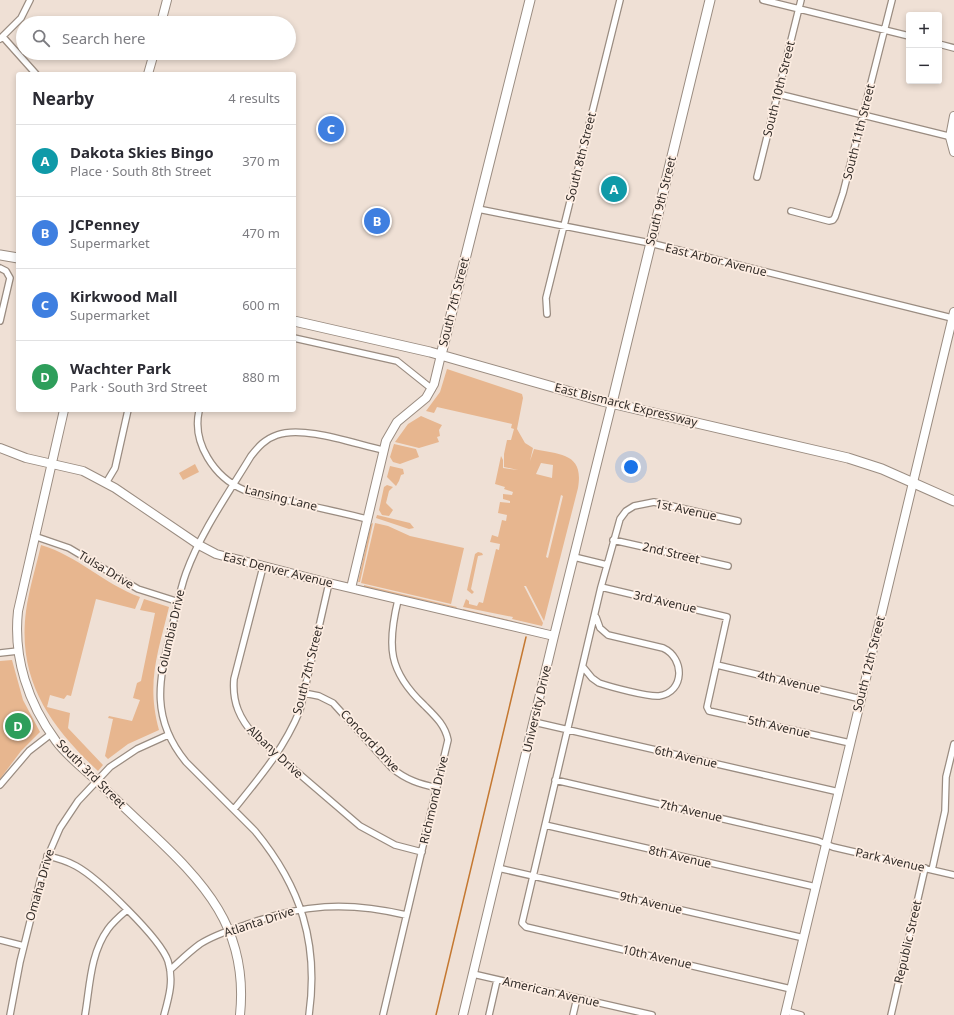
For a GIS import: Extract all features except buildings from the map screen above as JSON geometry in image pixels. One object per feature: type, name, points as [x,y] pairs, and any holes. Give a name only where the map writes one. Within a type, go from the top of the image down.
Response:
[{"type":"main road","name":"South 7th Street","points":[[441,355],[530,0]]},
{"type":"main road","name":"South 9th Street","points":[[612,403],[710,0]]},
{"type":"main road","points":[[0,252],[9,256]]},
{"type":"main road","name":"East Bismarck Expressway","points":[[296,321],[441,355],[612,403],[848,458],[882,469],[954,500]]},
{"type":"street","points":[[22,16],[30,0]]},
{"type":"street","points":[[163,16],[167,0]]},
{"type":"street","name":"South 8th Street","points":[[547,314],[546,298],[620,0]]},
{"type":"street","points":[[763,0],[906,35]]},
{"type":"street","name":"South 10th Street","points":[[757,177],[801,0]]},
{"type":"street","name":"South 11th Street","points":[[791,212],[829,221],[834,218],[843,193],[892,0]]},
{"type":"street","points":[[16,23],[1,38],[16,53]]},
{"type":"street","points":[[942,45],[954,48]]},
{"type":"street","points":[[22,60],[34,72]]},
{"type":"street","points":[[149,72],[152,60]]},
{"type":"street","points":[[778,94],[952,137]]},
{"type":"street","points":[[954,116],[952,137],[954,152]]},
{"type":"street","name":"East Arbor Avenue","points":[[478,209],[650,243],[953,315]]},
{"type":"street","points":[[0,268],[8,272],[10,278],[0,321]]},
{"type":"street","name":"South 12th Street","points":[[786,1013],[953,315]]},
{"type":"street","points":[[296,338],[397,361],[432,389]]},
{"type":"street","name":"South 7th Street","points":[[351,588],[383,450],[388,435],[397,422],[422,403],[432,389],[441,355]]},
{"type":"street","name":"University Drive","points":[[463,1015],[554,636],[612,403]]},
{"type":"street","name":"South 3rd Street","points":[[64,412],[18,611],[18,651],[29,692],[36,709],[51,734],[65,751],[188,868],[214,902],[229,931],[238,958],[241,979],[240,1015]]},
{"type":"street","points":[[106,483],[115,468],[128,412]]},
{"type":"street","name":"Lansing Lane","points":[[199,412],[196,423],[197,435],[204,453],[217,470],[234,484],[255,494],[367,519]]},
{"type":"street","name":"Columbia Drive","points":[[309,1015],[313,987],[312,958],[306,926],[289,881],[269,849],[255,831],[186,762],[168,735],[161,709],[160,679],[185,574],[199,545],[234,484],[251,456],[265,441],[288,432],[313,434],[383,450]]},
{"type":"street","name":"East Denver Avenue","points":[[0,448],[26,458],[83,471],[106,483],[199,545],[216,554],[398,600],[554,636]]},
{"type":"street","name":"1st Avenue","points":[[613,540],[620,519],[626,511],[634,506],[648,502],[659,503],[738,521]]},
{"type":"street","name":"Tulsa Drive","points":[[34,536],[69,548],[138,589],[179,602]]},
{"type":"street","points":[[533,876],[613,540]]},
{"type":"street","name":"2nd Street","points":[[613,540],[728,566]]},
{"type":"street","points":[[574,558],[607,565]]},
{"type":"street","name":"Albany Drive","points":[[263,567],[234,679],[234,696],[238,713],[247,727],[277,755],[366,830],[395,845],[422,852]]},
{"type":"street","name":"South 7th Street","points":[[234,809],[277,755],[300,710],[330,583]]},
{"type":"street","name":"3rd Avenue","points":[[601,587],[728,617],[717,665]]},
{"type":"street","name":"Richmond Drive","points":[[383,1015],[448,740],[444,727],[434,714],[408,689],[396,667],[391,637],[398,600]]},
{"type":"street","points":[[583,667],[592,678],[599,683],[655,696],[669,692],[676,685],[679,677],[678,662],[670,652],[663,648],[608,636],[600,628],[595,615]]},
{"type":"street","points":[[0,653],[18,651]]},
{"type":"street","name":"4th Avenue","points":[[717,665],[861,699]]},
{"type":"street","name":"5th Avenue","points":[[717,665],[708,710],[850,743]]},
{"type":"street","name":"Concord Drive","points":[[304,693],[319,696],[333,703],[396,771],[412,781],[437,788]]},
{"type":"street","name":"6th Avenue","points":[[534,722],[839,792]]},
{"type":"street","points":[[0,785],[24,756],[51,734]]},
{"type":"street","name":"Omaha Drive","points":[[10,1015],[24,946],[47,856],[60,828],[78,801],[110,767],[137,749],[168,735]]},
{"type":"street","points":[[932,870],[945,811],[946,777],[954,744]]},
{"type":"street","name":"7th Avenue","points":[[556,780],[826,844]]},
{"type":"street","name":"8th Avenue","points":[[545,825],[816,888]]},
{"type":"street","name":"Park Avenue","points":[[826,844],[954,875]]},
{"type":"street","points":[[47,856],[66,861],[84,871],[127,910],[161,946],[170,970],[170,992],[164,1015]]},
{"type":"street","name":"9th Avenue","points":[[498,868],[804,938]]},
{"type":"street","name":"Republic Street","points":[[890,1015],[925,868]]},
{"type":"street","name":"10th Avenue","points":[[533,876],[522,925],[792,989]]},
{"type":"street","name":"Atlanta Drive","points":[[170,970],[200,944],[263,918],[300,908],[332,905],[358,906],[406,915]]},
{"type":"street","points":[[85,1015],[93,966],[98,946],[108,929],[127,910]]},
{"type":"street","points":[[0,940],[24,946]]},
{"type":"street","name":"American Avenue","points":[[473,974],[652,1015]]},
{"type":"street","points":[[489,1015],[497,980]]},
{"type":"street","points":[[573,1015],[577,998]]},
{"type":"street","points":[[786,1013],[801,1015]]},
{"type":"shaded area","points":[[447,369],[522,394],[523,398],[517,429],[525,443],[533,448],[530,461],[534,449],[568,458],[574,462],[577,468],[579,477],[578,488],[544,621],[526,586],[524,586],[543,623],[542,626],[512,619],[513,617],[463,607],[466,599],[469,601],[469,604],[477,606],[479,602],[483,603],[496,549],[499,550],[500,544],[490,542],[492,535],[498,537],[502,520],[506,521],[507,515],[498,513],[500,502],[510,503],[510,501],[503,499],[503,494],[512,495],[513,492],[504,489],[505,487],[495,484],[501,456],[503,460],[503,468],[518,470],[504,467],[504,454],[507,440],[511,440],[514,429],[511,428],[512,424],[437,407],[434,413],[426,411],[440,392]],"holes":[[[541,463],[553,465],[552,478],[536,474]],[[561,495],[563,496],[548,558],[546,557]]]},
{"type":"shaded area","points":[[421,416],[442,425],[439,430],[440,436],[437,437],[439,442],[419,448],[395,442],[408,424]]},
{"type":"shaded area","points":[[394,444],[416,449],[419,457],[400,464],[393,462],[390,457]]},
{"type":"shaded area","points":[[195,464],[199,472],[183,480],[179,473]]},
{"type":"shaded area","points":[[390,466],[403,469],[404,474],[401,475],[396,486],[387,477]]},
{"type":"shaded area","points":[[387,485],[393,487],[389,491],[386,503],[393,510],[389,516],[382,515],[379,510],[384,487]]},
{"type":"shaded area","points":[[377,515],[410,523],[414,528],[409,529],[376,518]]},
{"type":"shaded area","points":[[373,523],[360,582],[358,582],[371,524]]},
{"type":"shaded area","points":[[375,523],[388,526],[410,536],[464,548],[451,604],[361,583]]},
{"type":"shaded area","points":[[41,545],[67,556],[115,585],[140,597],[135,609],[96,599],[71,696],[67,695],[64,699],[50,695],[47,707],[70,713],[68,728],[103,765],[98,771],[65,737],[41,700],[32,680],[27,659],[25,636],[26,611]]},
{"type":"shaded area","points":[[478,552],[482,553],[483,555],[478,556],[471,589],[474,592],[472,594],[467,590],[475,554]]},
{"type":"shaded area","points":[[364,585],[457,607],[364,587]]},
{"type":"shaded area","points":[[144,599],[169,607],[155,668],[155,713],[159,730],[128,744],[108,759],[105,756],[113,719],[108,718],[109,716],[132,721],[140,700],[133,698],[137,683],[141,681],[155,613],[140,610]]},
{"type":"shaded area","points":[[463,609],[542,628],[463,610]]},
{"type":"shaded area","points":[[12,660],[23,700],[40,732],[21,751],[0,779],[0,661]]},
{"type":"waterway","points":[[436,1015],[526,637]]},
{"type":"place","name":"Kirkwood Mall","points":[[331,129]]},
{"type":"place","name":"Dakota Skies Bingo","points":[[614,189]]},
{"type":"place","name":"JCPenney","points":[[377,221]]},
{"type":"place","name":"Wachter Park","points":[[18,726]]}]
